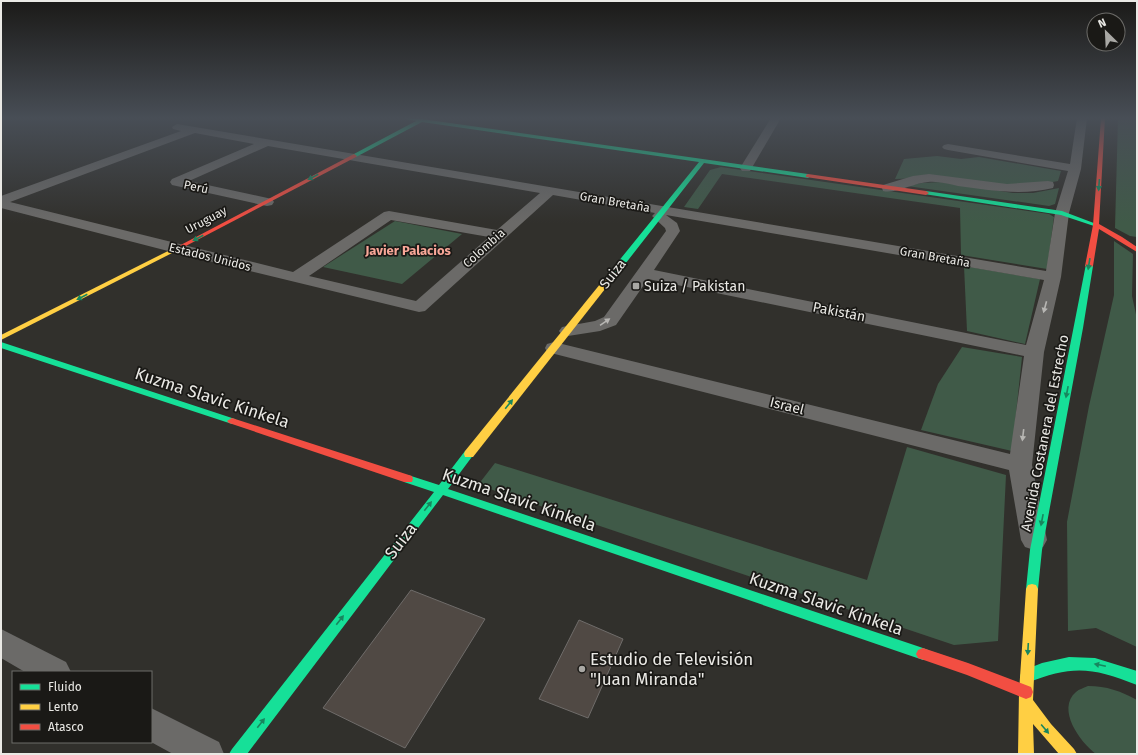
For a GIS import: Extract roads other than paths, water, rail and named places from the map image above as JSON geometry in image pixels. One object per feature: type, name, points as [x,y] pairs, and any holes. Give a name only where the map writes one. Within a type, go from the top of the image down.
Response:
[{"type":"street","points":[[1,203],[6,199],[131,153]]},
{"type":"street","name":"Perú","points":[[241,153],[176,182],[267,202]]},
{"type":"street","name":"Gran Bretaña","points":[[331,153],[550,191],[661,213],[1053,277]]},
{"type":"street","name":"Uruguay","points":[[1,338],[177,249],[359,153]]},
{"type":"street","points":[[650,153],[1062,213],[1096,226],[1120,238],[1137,250]]},
{"type":"street","points":[[746,168],[755,153]]},
{"type":"street","points":[[986,153],[1075,168]]},
{"type":"street","points":[[1036,550],[1020,465],[1034,352],[1053,277],[1062,213],[1075,168],[1077,153]]},
{"type":"street","name":"Avenida Costanera del Estrecho","points":[[1026,754],[1026,692],[1031,599],[1036,550],[1079,328],[1096,226],[1101,153]]},
{"type":"street","name":"Suiza","points":[[237,754],[440,490],[703,161]]},
{"type":"street","points":[[888,188],[913,180],[929,178],[1007,188],[1048,185]]},
{"type":"street","name":"Colombia","points":[[419,307],[550,191]]},
{"type":"street","name":"Estados Unidos","points":[[1,203],[177,249],[419,307]]},
{"type":"street","name":"Suiza","points":[[568,331],[606,324],[610,320],[673,231],[672,226],[661,213]]},
{"type":"street","points":[[295,278],[389,215],[499,235]]},
{"type":"street","name":"Pakistán","points":[[644,272],[1034,352]]},
{"type":"street","name":"Kuzma Slavic Kinkela","points":[[1,345],[440,490],[961,666],[1026,692]]},
{"type":"street","name":"Israel","points":[[554,348],[1020,465]]},
{"type":"street","points":[[1,643],[53,671]]},
{"type":"street","points":[[1027,676],[1048,666],[1076,662],[1096,664],[1117,669],[1137,678]]},
{"type":"street","points":[[1026,702],[1035,717],[1069,754]]},
{"type":"street","points":[[152,725],[207,754]]},
{"type":"place","name":"Suiza / Pakistan","points":[[636,286]]},
{"type":"place","name":"Estudio de Televisión \"Juan Miranda\"","points":[[582,669]]},
{"type":"district","name":"Javier Palacios","points":[[408,250]]}]
